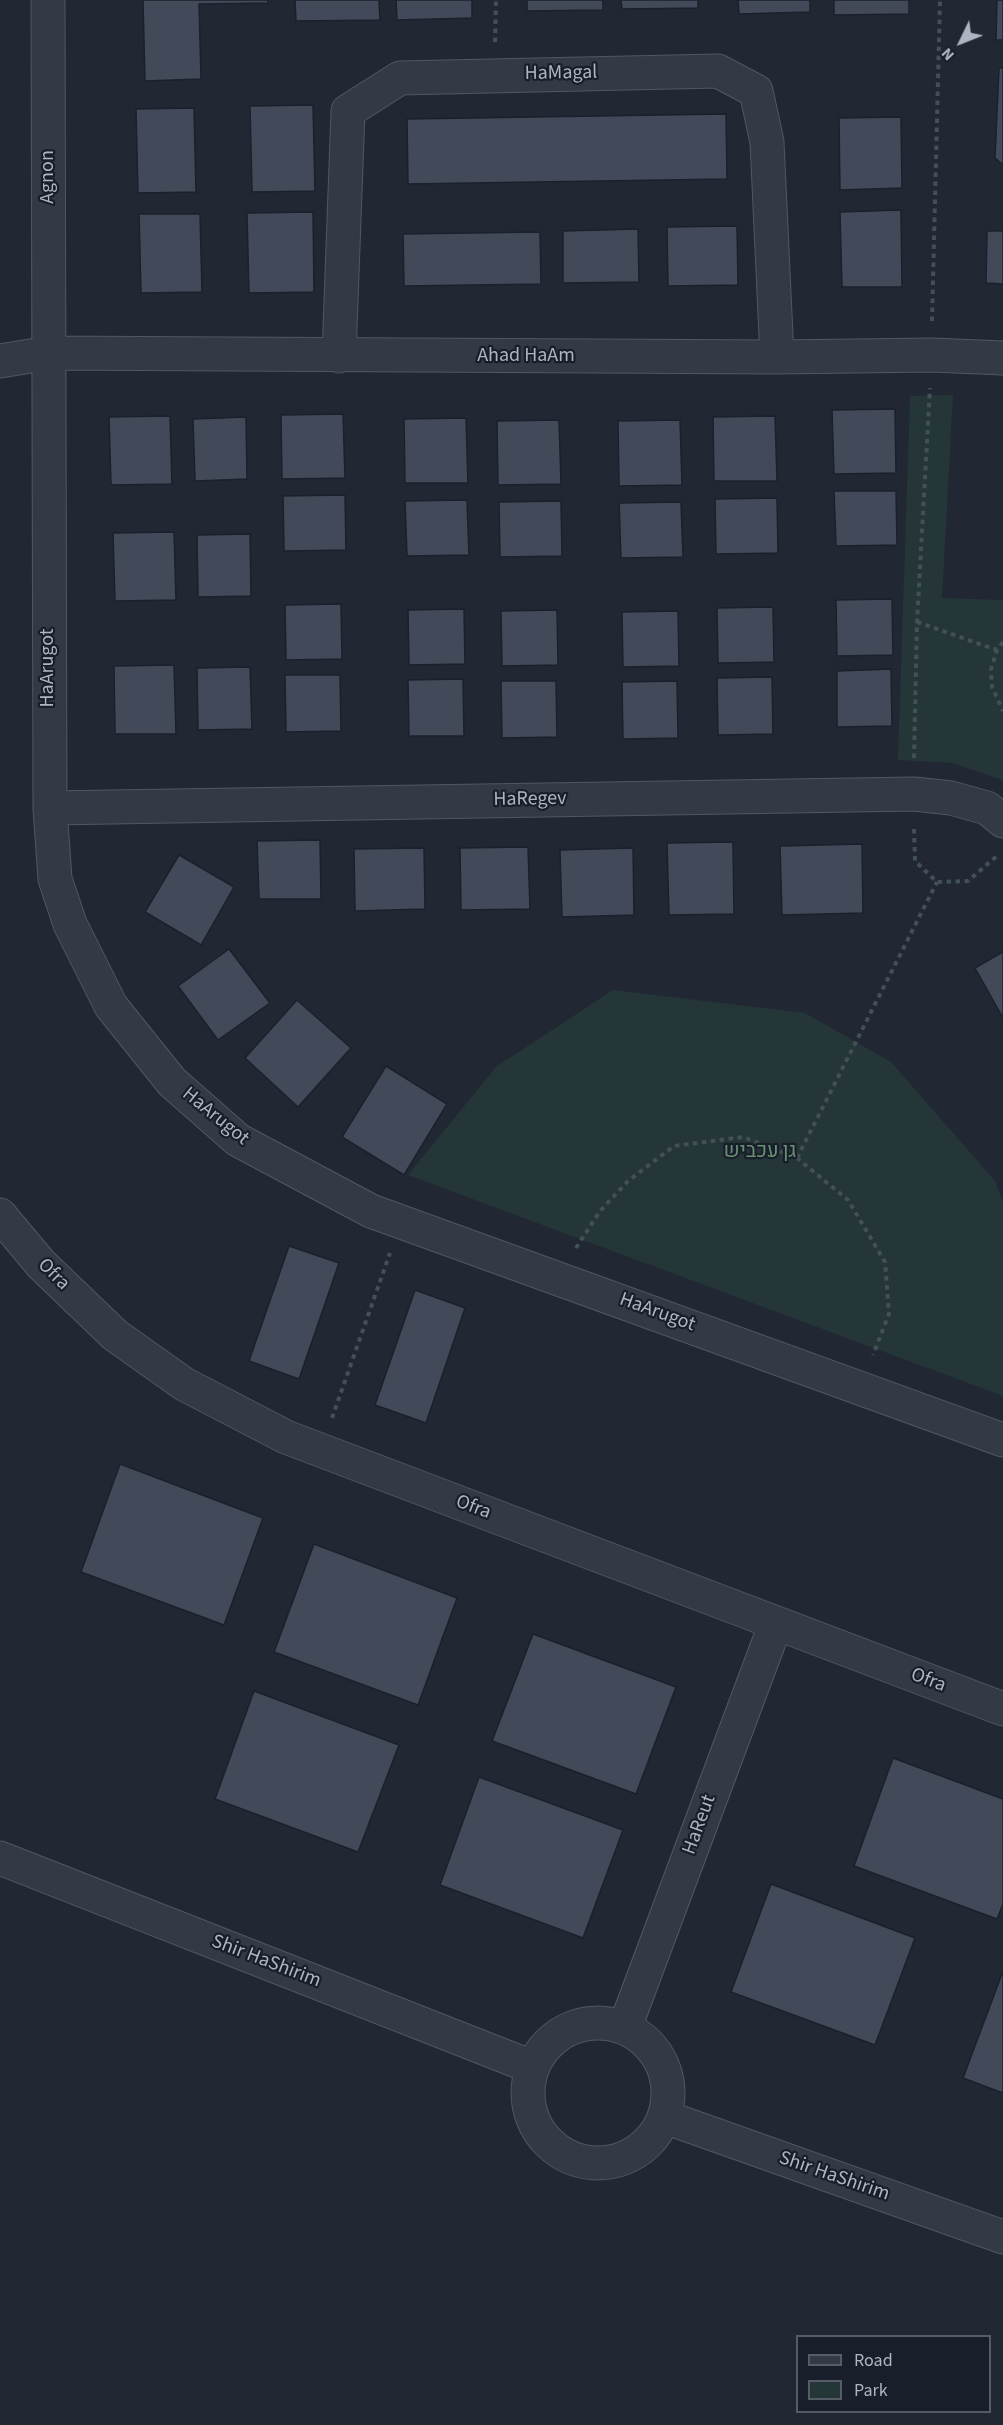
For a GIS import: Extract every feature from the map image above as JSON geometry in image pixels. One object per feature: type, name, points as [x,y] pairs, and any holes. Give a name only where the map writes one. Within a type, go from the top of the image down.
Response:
[{"type":"street","name":"Agnon","points":[[48,0],[49,353]]},
{"type":"street","name":"HaMagal","points":[[339,356],[348,111],[400,78],[718,70],[756,91],[767,142],[777,357]]},
{"type":"street","name":"Ahad HaAm","points":[[0,361],[49,353],[777,357],[932,355],[1003,358]]},
{"type":"street","name":"HaArugot","points":[[49,353],[50,808],[55,879],[70,924],[111,1006],[172,1082],[238,1140],[371,1211],[1003,1440]]},
{"type":"street","name":"HaRegev","points":[[50,808],[914,794],[951,798],[987,808],[1003,821]]},
{"type":"street","name":"Ofra","points":[[0,1215],[41,1264],[114,1335],[184,1384],[286,1437],[1003,1709]]},
{"type":"street","name":"HaReut","points":[[625,2027],[776,1623]]},
{"type":"street","name":"Shir HaShirim","points":[[0,1858],[532,2067]]},
{"type":"street","points":[[597,2021],[625,2027],[646,2039],[662,2060],[668,2077],[669,2102],[665,2117],[647,2145],[627,2158],[604,2163],[574,2160],[554,2148],[533,2120],[527,2096],[532,2067],[541,2050],[560,2033],[572,2026],[597,2021]]},
{"type":"street","name":"Shir HaShirim","points":[[665,2117],[1003,2237]]},
{"type":"path","points":[[494,76],[496,0]]},
{"type":"path","points":[[940,0],[932,355],[917,622],[915,861],[938,882],[968,881],[1003,850]]},
{"type":"path","points":[[917,622],[997,650]]},
{"type":"path","points":[[1003,642],[997,650],[991,669],[992,687],[1003,711]]},
{"type":"path","points":[[797,1158],[938,882]]},
{"type":"path","points":[[557,1277],[600,1211],[628,1181],[674,1146],[743,1137],[797,1158],[848,1200],[885,1262],[889,1314],[861,1388]]},
{"type":"path","points":[[320,1450],[402,1221]]},
{"type":"green space","points":[[953,395],[942,598],[1003,600],[1003,780],[952,763],[898,760],[910,396]]},
{"type":"green space","name":"גן עכביש","points":[[613,990],[805,1013],[891,1062],[995,1181],[1003,1203],[1003,1396],[408,1175],[496,1067]]},
{"type":"building","points":[[143,0],[268,0],[268,3],[199,4],[201,79],[145,81]]},
{"type":"building","points":[[295,0],[379,0],[380,20],[296,21]]},
{"type":"building","points":[[396,0],[472,0],[472,18],[397,20]]},
{"type":"building","points":[[527,0],[603,0],[603,10],[527,11]]},
{"type":"building","points":[[621,0],[698,0],[698,8],[622,9]]},
{"type":"building","points":[[738,0],[810,0],[810,12],[739,14]]},
{"type":"building","points":[[834,0],[909,0],[909,14],[834,15]]},
{"type":"building","points":[[997,0],[1003,0],[1003,40],[996,40]]},
{"type":"building","points":[[999,68],[1003,68],[1003,165],[995,158]]},
{"type":"building","points":[[313,105],[315,191],[252,192],[250,106]]},
{"type":"building","points":[[194,108],[196,192],[138,193],[136,109]]},
{"type":"building","points":[[726,114],[727,179],[408,184],[407,119]]},
{"type":"building","points":[[901,117],[902,188],[840,190],[839,118]]},
{"type":"building","points":[[901,210],[902,287],[842,287],[840,212]]},
{"type":"building","points":[[313,212],[314,292],[249,293],[247,213]]},
{"type":"building","points":[[139,214],[200,214],[202,292],[141,293]]},
{"type":"building","points":[[737,226],[738,285],[668,286],[667,227]]},
{"type":"building","points":[[638,229],[639,282],[563,283],[563,231]]},
{"type":"building","points":[[987,231],[1003,231],[1003,284],[986,283]]},
{"type":"building","points":[[540,232],[541,284],[404,286],[403,234]]},
{"type":"building","points":[[895,409],[896,473],[834,474],[832,410]]},
{"type":"building","points":[[343,414],[345,478],[282,479],[281,415]]},
{"type":"building","points":[[170,416],[172,484],[111,485],[109,417]]},
{"type":"building","points":[[775,416],[777,481],[714,481],[713,417]]},
{"type":"building","points":[[246,417],[247,479],[195,481],[193,419]]},
{"type":"building","points":[[466,418],[468,483],[405,483],[404,419]]},
{"type":"building","points":[[559,420],[561,484],[498,485],[497,421]]},
{"type":"building","points":[[680,420],[682,485],[619,486],[618,421]]},
{"type":"building","points":[[834,491],[896,491],[897,545],[836,546]]},
{"type":"building","points":[[345,495],[346,550],[284,551],[283,496]]},
{"type":"building","points":[[777,498],[778,553],[716,554],[715,499]]},
{"type":"building","points":[[467,500],[469,555],[407,556],[405,501]]},
{"type":"building","points":[[561,501],[562,556],[500,557],[499,502]]},
{"type":"building","points":[[681,502],[683,557],[621,558],[619,503]]},
{"type":"building","points":[[174,532],[176,600],[115,601],[113,533]]},
{"type":"building","points":[[250,534],[251,596],[198,597],[197,535]]},
{"type":"building","points":[[892,599],[893,655],[837,656],[836,600]]},
{"type":"building","points":[[341,604],[342,659],[286,660],[285,605]]},
{"type":"building","points":[[773,607],[774,662],[718,663],[717,608]]},
{"type":"building","points":[[464,609],[465,664],[409,665],[408,610]]},
{"type":"building","points":[[557,610],[558,665],[502,666],[501,611]]},
{"type":"building","points":[[678,611],[679,666],[623,667],[622,612]]},
{"type":"building","points":[[174,665],[176,734],[115,734],[114,666]]},
{"type":"building","points":[[250,667],[252,729],[198,730],[197,668]]},
{"type":"building","points":[[891,669],[892,726],[837,727],[837,671]]},
{"type":"building","points":[[285,675],[340,675],[341,731],[286,732]]},
{"type":"building","points":[[772,677],[773,734],[718,735],[717,678]]},
{"type":"building","points":[[463,679],[464,736],[409,736],[408,680]]},
{"type":"building","points":[[501,681],[556,681],[557,737],[502,738]]},
{"type":"building","points":[[677,681],[678,738],[623,739],[622,682]]},
{"type":"building","points":[[320,840],[321,899],[259,899],[257,841]]},
{"type":"building","points":[[733,842],[734,914],[669,915],[667,843]]},
{"type":"building","points":[[862,844],[863,913],[782,915],[780,846]]},
{"type":"building","points":[[528,847],[530,909],[461,910],[460,848]]},
{"type":"building","points":[[424,848],[425,909],[355,911],[354,849]]},
{"type":"building","points":[[633,848],[634,915],[562,917],[560,850]]},
{"type":"building","points":[[179,855],[234,887],[201,945],[145,912]]},
{"type":"building","points":[[229,949],[270,1003],[218,1040],[178,986]]},
{"type":"building","points":[[1003,952],[1003,1018],[975,968]]},
{"type":"building","points":[[297,1000],[351,1048],[298,1107],[245,1058]]},
{"type":"building","points":[[386,1066],[447,1104],[404,1175],[342,1137]]},
{"type":"building","points":[[289,1246],[339,1263],[299,1379],[249,1361]]},
{"type":"building","points":[[415,1290],[465,1308],[426,1423],[375,1405]]},
{"type":"building","points":[[120,1464],[263,1518],[224,1625],[81,1572]]},
{"type":"building","points":[[314,1544],[457,1598],[418,1705],[274,1652]]},
{"type":"building","points":[[533,1634],[676,1687],[636,1794],[492,1741]]},
{"type":"building","points":[[254,1691],[399,1745],[358,1852],[215,1799]]},
{"type":"building","points":[[893,1758],[1003,1799],[1003,1904],[997,1919],[854,1866]]},
{"type":"building","points":[[479,1777],[623,1830],[583,1938],[440,1885]]},
{"type":"building","points":[[771,1884],[915,1938],[875,2045],[731,1992]]},
{"type":"building","points":[[1003,1971],[1003,2093],[963,2078]]}]
